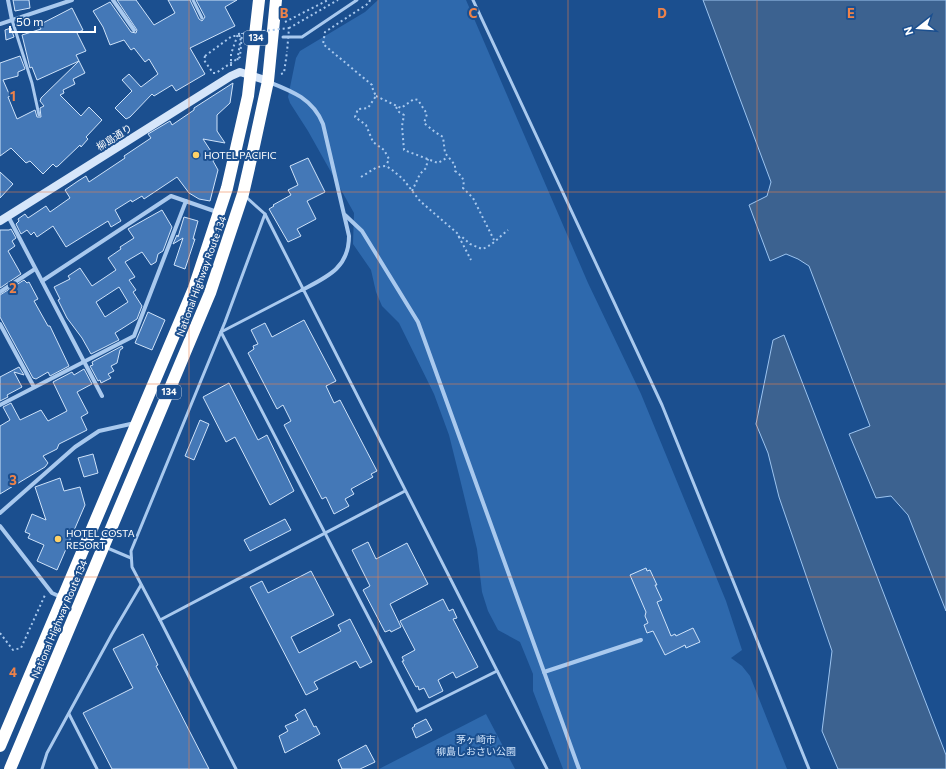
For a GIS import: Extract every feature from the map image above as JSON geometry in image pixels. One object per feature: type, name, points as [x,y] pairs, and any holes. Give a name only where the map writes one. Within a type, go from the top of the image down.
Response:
[{"type":"highway","name":"National Highway Route 134","points":[[0,746],[194,288],[226,188],[243,71],[259,0]]},
{"type":"highway","name":"National Highway Route 134","points":[[10,769],[198,324],[242,194],[268,81],[276,0]]},
{"type":"street","points":[[8,0],[12,20]]},
{"type":"street","points":[[0,24],[72,0]]},
{"type":"street","points":[[113,0],[134,30]]},
{"type":"street","points":[[243,71],[301,96],[319,113],[323,124],[345,215],[349,236],[349,247],[338,268],[329,276],[302,290]]},
{"type":"street","name":"柳島通り","points":[[0,221],[231,76],[243,71]]},
{"type":"street","points":[[42,281],[171,196],[218,212]]},
{"type":"street","points":[[0,405],[134,336],[186,201]]},
{"type":"street","points":[[345,215],[362,231],[418,322],[579,769]]},
{"type":"street","points":[[8,216],[102,396]]},
{"type":"street","points":[[0,292],[35,269]]},
{"type":"street","points":[[0,324],[34,387]]},
{"type":"street","points":[[0,513],[75,447],[99,431],[137,423]]},
{"type":"street","points":[[0,526],[52,593],[63,598]]},
{"type":"street","points":[[544,672],[641,640]]},
{"type":"lane","points":[[193,0],[202,18]]},
{"type":"lane","points":[[284,37],[302,37],[356,0]]},
{"type":"lane","points":[[472,0],[662,405],[809,769]]},
{"type":"lane","points":[[12,20],[32,83],[39,115]]},
{"type":"lane","points":[[242,194],[265,214],[302,290],[547,769]]},
{"type":"lane","points":[[236,769],[132,567],[131,551],[221,332],[265,214]]},
{"type":"lane","points":[[221,332],[302,290]]},
{"type":"lane","points":[[221,332],[417,711],[497,671]]},
{"type":"lane","points":[[160,620],[405,491]]},
{"type":"lane","points":[[103,547],[131,558]]},
{"type":"lane","points":[[42,769],[47,753],[112,634],[141,585]]},
{"type":"lane","points":[[69,714],[97,769]]},
{"type":"path","points":[[284,23],[327,0]]},
{"type":"path","points":[[231,67],[231,54],[238,34],[289,28],[338,0]]},
{"type":"path","points":[[370,0],[369,3],[325,32],[323,44],[369,81],[376,96],[401,108],[414,99],[418,100],[427,114],[424,123],[443,137],[444,148],[448,157],[455,165],[455,170],[462,176],[464,183],[463,188],[473,198],[494,240]]},
{"type":"path","points":[[284,73],[289,28]]},
{"type":"path","points":[[242,33],[240,57],[213,73],[204,60],[205,56],[232,36],[241,36],[238,56],[243,71]]},
{"type":"path","points":[[376,96],[368,108],[358,109],[355,117],[366,126],[373,142],[384,150],[389,159],[386,166]]},
{"type":"path","points":[[396,106],[399,112],[404,115],[402,126],[404,150],[438,163],[448,157]]},
{"type":"path","points":[[412,191],[420,174],[426,168],[428,159]]},
{"type":"path","points":[[361,177],[377,166],[386,166],[398,174],[420,202],[448,225],[458,237],[471,260]]},
{"type":"path","points":[[458,237],[461,236],[470,244],[482,249],[491,245],[494,240],[508,230]]},
{"type":"path","points":[[0,633],[13,650],[21,648],[48,588]]},
{"type":"green space","points":[[378,0],[466,0],[588,283],[641,394],[726,601],[742,650],[731,658],[742,666],[750,676],[787,769],[563,769],[533,691],[533,674],[520,642],[498,630],[488,611],[482,592],[477,549],[459,475],[449,435],[434,394],[399,323],[382,306],[376,292],[371,270],[353,244],[354,213],[308,131],[290,103],[288,97],[296,58],[300,51],[365,12]]},
{"type":"green space","name":"茅ヶ崎市 柳島しおさい公園","points":[[486,714],[515,769],[379,769]]},
{"type":"shaded area","points":[[703,0],[946,0],[946,611],[908,515],[891,496],[876,498],[849,434],[870,426],[809,266],[786,254],[770,261],[749,205],[767,196],[771,182]]},
{"type":"shaded area","points":[[784,335],[946,755],[946,769],[838,769],[822,731],[832,651],[779,497],[768,453],[756,424],[773,340]]},
{"type":"building","points":[[13,0],[29,0],[30,8],[15,11]]},
{"type":"building","points":[[117,0],[136,0],[154,25],[175,13],[168,0],[190,0],[199,19],[202,21],[205,17],[196,0],[237,0],[225,7],[235,26],[190,48],[205,74],[176,91],[172,85],[154,96],[152,94],[130,117],[126,119],[115,108],[132,91],[122,80],[129,74],[141,87],[158,74],[149,59],[145,62],[134,48],[131,50],[124,40],[110,45],[103,27],[93,11],[110,2],[131,32],[136,33],[137,30]]},
{"type":"building","points":[[72,8],[83,30],[77,33],[86,51],[76,55],[79,61],[37,80],[32,67],[30,68],[22,35],[41,29],[39,25]]},
{"type":"building","points":[[11,28],[14,37],[6,40],[5,30]]},
{"type":"building","points":[[20,56],[25,69],[18,72],[18,76],[3,80],[17,119],[35,110],[37,117],[41,117],[40,108],[44,106],[40,101],[41,98],[79,61],[85,73],[73,79],[75,84],[63,90],[64,93],[60,95],[81,116],[89,107],[102,120],[86,137],[88,139],[81,147],[80,145],[58,166],[56,167],[53,164],[43,174],[30,161],[26,163],[11,148],[0,156],[0,63]]},
{"type":"building","points":[[233,83],[230,103],[217,115],[217,131],[225,143],[203,139],[216,159],[213,161],[218,170],[210,201],[199,199],[189,193],[177,177],[144,199],[142,196],[132,202],[131,200],[115,210],[121,221],[111,227],[108,221],[66,247],[53,226],[37,237],[34,232],[31,235],[27,230],[21,234],[16,224],[19,221],[18,219],[25,214],[28,218],[46,206],[50,212],[70,198],[65,190],[86,176],[89,182],[125,158],[124,156],[151,138],[148,134],[170,121],[172,125],[194,110],[194,108]]},
{"type":"building","points":[[308,158],[325,192],[307,201],[316,219],[297,229],[301,236],[288,242],[269,209],[274,206],[273,205],[291,195],[288,190],[298,185],[290,166]]},
{"type":"building","points":[[0,172],[13,184],[0,198]]},
{"type":"building","points":[[162,210],[172,227],[163,251],[158,254],[156,262],[151,265],[142,252],[125,262],[135,277],[129,280],[136,290],[133,292],[142,306],[137,319],[115,333],[119,340],[91,354],[82,338],[67,318],[58,300],[60,299],[54,287],[70,279],[68,276],[80,268],[92,286],[116,270],[108,258],[121,249],[120,247],[134,238],[128,229]],"holes":[[[119,287],[128,302],[105,317],[96,302]]]},
{"type":"building","points":[[184,217],[198,221],[193,239],[195,239],[185,269],[174,265],[183,238],[173,244],[177,235],[178,237]]},
{"type":"building","points":[[11,229],[16,238],[12,241],[15,246],[8,251],[21,274],[0,288],[0,230]]},
{"type":"building","points":[[24,280],[27,283],[29,282],[38,299],[34,301],[48,326],[50,326],[69,366],[50,376],[48,372],[36,379],[33,378],[0,317],[0,295]]},
{"type":"building","points":[[148,312],[165,320],[152,350],[135,343]]},
{"type":"building","points":[[304,320],[336,381],[326,386],[334,403],[340,400],[377,471],[371,474],[373,477],[351,489],[354,494],[345,499],[349,506],[334,514],[326,497],[322,499],[284,425],[291,421],[283,405],[277,409],[248,353],[254,349],[253,346],[258,344],[251,330],[265,323],[272,337]]},
{"type":"building","points":[[122,346],[123,348],[120,350],[117,363],[111,366],[114,371],[108,374],[111,378],[101,383],[100,380],[98,381],[90,366],[93,365],[92,362]]},
{"type":"building","points":[[19,367],[24,375],[14,372],[22,387],[7,395],[8,397],[0,401],[0,377]]},
{"type":"building","points":[[84,369],[92,384],[77,392],[88,413],[81,417],[87,430],[59,444],[57,449],[43,456],[48,463],[45,467],[0,494],[0,426],[10,420],[3,407],[11,403],[20,420],[41,410],[48,421],[67,411],[53,382],[72,372],[74,375]]},
{"type":"building","points":[[229,383],[258,440],[267,435],[294,491],[270,505],[235,437],[226,442],[203,397]]},
{"type":"building","points":[[200,420],[209,424],[194,460],[185,456]]},
{"type":"building","points":[[93,454],[98,473],[84,477],[78,458]]},
{"type":"building","name":"HOTEL COSTA RESORT","points":[[60,478],[64,491],[80,487],[85,505],[57,570],[37,561],[44,545],[28,538],[30,534],[25,532],[32,514],[46,520],[35,487]]},
{"type":"building","points":[[285,519],[291,530],[250,551],[244,540]]},
{"type":"building","points":[[368,542],[376,559],[407,543],[428,584],[390,604],[401,627],[391,632],[390,630],[385,632],[363,590],[370,586],[352,550]]},
{"type":"building","points":[[646,568],[647,571],[650,570],[657,585],[655,585],[662,600],[657,602],[671,636],[675,634],[676,636],[693,628],[700,642],[686,648],[685,645],[665,655],[653,631],[647,633],[644,625],[648,623],[645,616],[646,612],[630,575]]},
{"type":"building","points":[[311,571],[334,615],[291,637],[299,653],[341,631],[338,625],[350,619],[372,662],[360,668],[356,661],[314,682],[318,689],[306,695],[250,587],[262,581],[268,593]]},
{"type":"building","points":[[443,599],[449,611],[453,609],[457,618],[453,619],[478,667],[456,678],[453,672],[438,680],[443,691],[429,698],[424,688],[419,690],[418,686],[416,687],[402,661],[404,661],[402,657],[415,650],[400,621]]},
{"type":"building","points":[[143,634],[158,665],[156,666],[209,769],[112,769],[83,713],[133,688],[113,649]]},
{"type":"building","points":[[305,709],[314,727],[316,726],[320,734],[285,753],[279,736],[288,731],[285,726],[298,720],[295,715]]},
{"type":"building","points":[[426,719],[432,730],[416,738],[412,728],[415,726],[414,725]]},
{"type":"building","points":[[366,745],[375,762],[360,769],[342,769],[338,760]]},
{"type":"place","name":"HOTEL PACIFIC","points":[[196,155]]},
{"type":"place","name":"HOTEL COSTA RESORT","points":[[58,539]]}]
